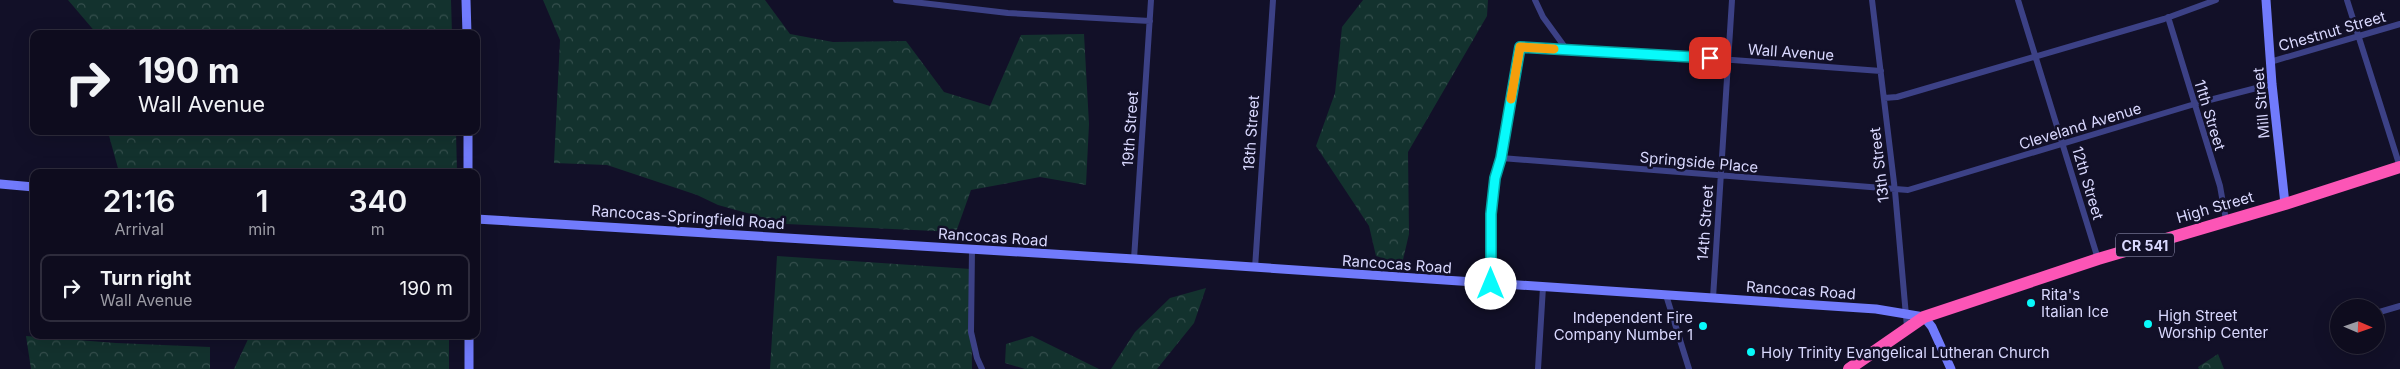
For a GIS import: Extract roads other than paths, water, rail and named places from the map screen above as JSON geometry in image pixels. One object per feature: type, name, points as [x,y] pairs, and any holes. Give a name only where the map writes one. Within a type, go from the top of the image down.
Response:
[{"type":"highway","name":"High Street","points":[[1924,317],[2098,259],[2285,204],[2400,167]]},
{"type":"highway","name":"CR 541","points":[[1849,369],[1907,321],[1924,317]]},
{"type":"main road","points":[[466,0],[466,30]]},
{"type":"main road","name":"Mill Street","points":[[2266,0],[2272,84],[2285,204]]},
{"type":"main road","points":[[468,135],[468,169]]},
{"type":"main road","points":[[0,184],[30,187]]},
{"type":"main road","name":"Rancocas-Springfield Road","points":[[480,219],[898,244]]},
{"type":"main road","name":"Rancocas Road","points":[[898,244],[1876,309],[1907,321]]},
{"type":"main road","points":[[1924,317],[1932,327],[1951,369]]},
{"type":"main road","points":[[469,339],[469,369]]},
{"type":"street","points":[[896,0],[1008,13],[1150,21]]},
{"type":"street","name":"19th Street","points":[[1134,259],[1151,0]]},
{"type":"street","name":"18th Street","points":[[1255,268],[1273,0]]},
{"type":"street","points":[[1535,0],[1543,17],[1567,50]]},
{"type":"street","name":"14th Street","points":[[1713,298],[1732,0]]},
{"type":"street","name":"13th Street","points":[[1872,0],[1895,191],[1907,321]]},
{"type":"street","name":"12th Street","points":[[2018,0],[2098,259]]},
{"type":"street","points":[[1884,98],[1897,97],[2168,17],[2216,0]]},
{"type":"street","points":[[2347,0],[2400,167]]},
{"type":"street","name":"11th Street","points":[[2168,17],[2220,186],[2226,220]]},
{"type":"street","name":"Chestnut Street","points":[[2270,62],[2400,24]]},
{"type":"street","name":"Wall Avenue","points":[[1501,158],[1520,47],[1881,72]]},
{"type":"street","name":"Cleveland Avenue","points":[[1895,191],[1915,189],[2194,105],[2272,84]]},
{"type":"street","points":[[1491,284],[1491,214],[1495,178],[1501,158]]},
{"type":"street","name":"Springside Place","points":[[1501,158],[1895,191]]},
{"type":"street","points":[[972,249],[971,332],[977,358],[982,369]]},
{"type":"street","points":[[1538,369],[1543,287]]},
{"type":"street","points":[[1666,295],[1689,369]]},
{"type":"street","points":[[2385,310],[2400,306]]},
{"type":"place","name":"Rita's Italian Ice","points":[[2031,303]]},
{"type":"place","name":"High Street Worship Center","points":[[2148,324]]},
{"type":"place","name":"Independent Fire Company Number 1","points":[[1703,326]]},
{"type":"place","name":"Holy Trinity Evangelical Lutheran Church","points":[[1751,352]]}]
